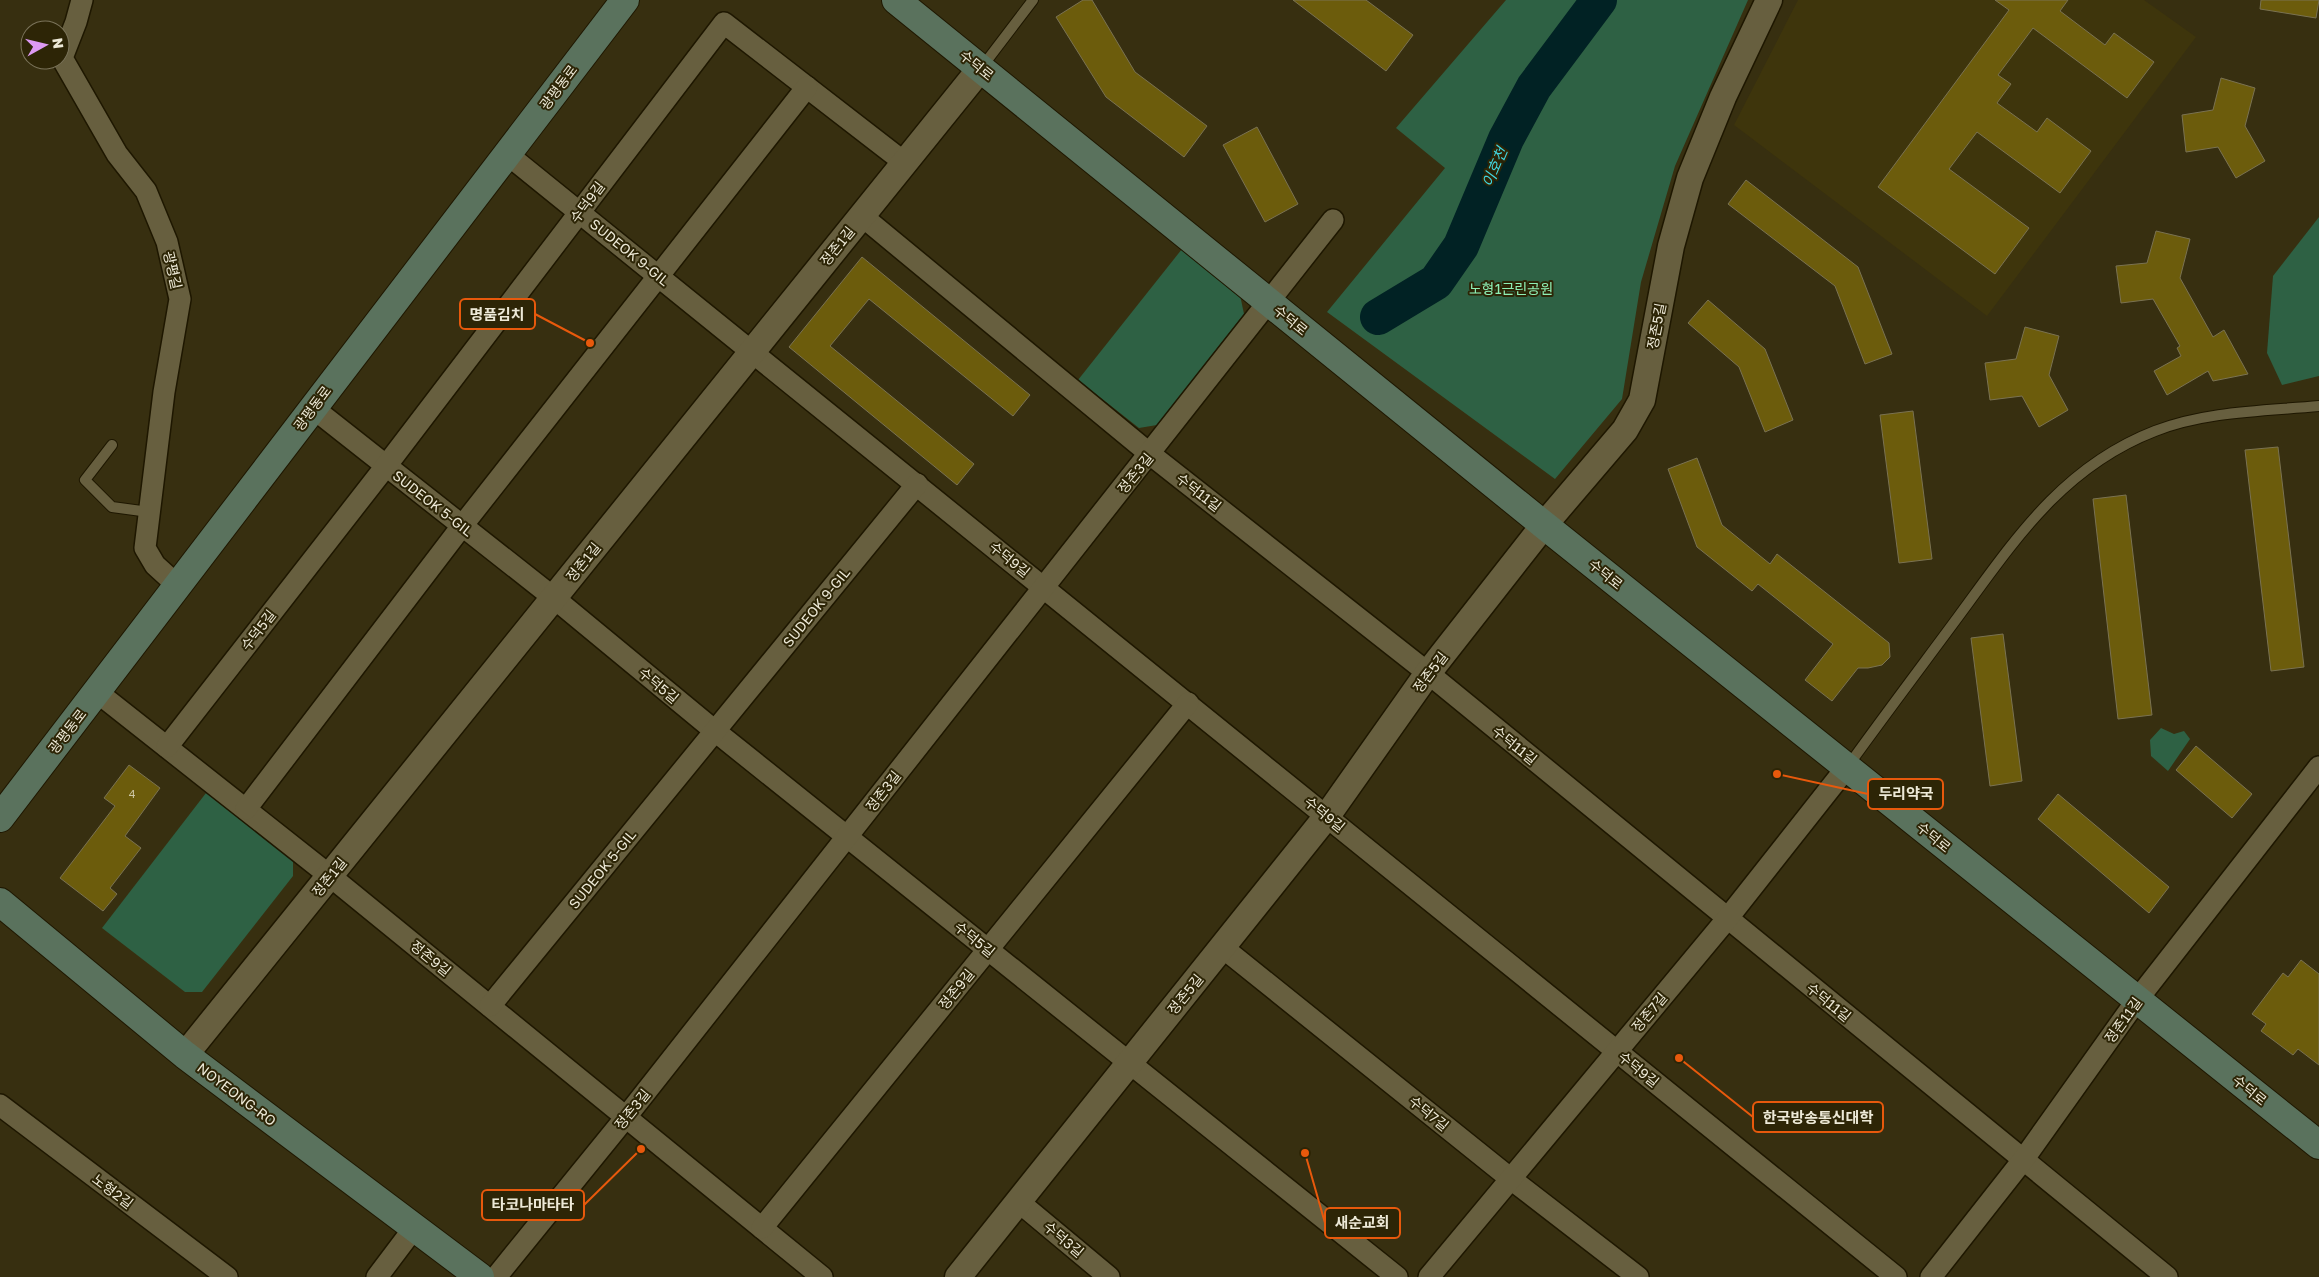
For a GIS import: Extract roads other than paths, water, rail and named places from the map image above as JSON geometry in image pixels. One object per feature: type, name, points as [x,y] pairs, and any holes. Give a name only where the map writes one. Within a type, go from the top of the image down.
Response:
[{"type":"main road","name":"광평동로","points":[[0,818],[625,0]]},
{"type":"main road","name":"수덕로","points":[[896,0],[1544,525],[2319,1146]]},
{"type":"main road","name":"NOYEONG-RO","points":[[0,902],[185,1055],[480,1277]]},
{"type":"street","name":"광평길","points":[[82,0],[62,58],[117,154],[146,190],[167,242],[180,299],[164,392],[145,548],[155,565],[178,586]]},
{"type":"street","name":"정존5길","points":[[958,1277],[1327,816],[1428,673],[1544,525],[1625,430],[1642,400],[1670,246],[1690,178],[1723,97],[1769,0]]},
{"type":"street","name":"수덕9길","points":[[386,466],[724,23],[905,163]]},
{"type":"street","name":"정존1길","points":[[185,1055],[981,68]]},
{"type":"street","points":[[246,809],[462,526],[807,87]]},
{"type":"street","name":"SUDEOK 9-GIL","points":[[507,154],[753,351]]},
{"type":"street","name":"수덕11길","points":[[862,216],[1150,454],[1428,673],[1726,919],[2167,1277]]},
{"type":"street","name":"정존3길","points":[[496,1277],[626,1117],[1333,220]]},
{"type":"street","name":"수덕9길","points":[[753,351],[1896,1277]]},
{"type":"street","name":"SUDEOK 5-GIL","points":[[312,408],[554,598]]},
{"type":"street","name":"수덕5길","points":[[167,747],[386,466]]},
{"type":"street","name":"SUDEOK 9-GIL","points":[[714,731],[917,484]]},
{"type":"street","name":"수덕5길","points":[[554,598],[714,731],[1397,1277]]},
{"type":"street","name":"정존9길","points":[[97,692],[330,876],[822,1277]]},
{"type":"street","name":"정존9길","points":[[762,1228],[1188,703]]},
{"type":"street","name":"SUDEOK 5-GIL","points":[[490,1006],[714,731]]},
{"type":"street","name":"정존7길","points":[[1429,1277],[1726,919],[1847,767]]},
{"type":"street","name":"정존11길","points":[[1931,1277],[2023,1160],[2137,1000],[2319,767]]},
{"type":"street","name":"수덕7길","points":[[1222,947],[1638,1277]]},
{"type":"street","name":"노형2길","points":[[0,1105],[226,1277]]},
{"type":"street","name":"수덕3길","points":[[1018,1202],[1109,1277]]},
{"type":"street","points":[[377,1277],[414,1228]]},
{"type":"lane","points":[[981,68],[1033,0]]},
{"type":"lane","points":[[1847,767],[2031,520],[2076,476],[2122,445],[2157,430],[2210,417],[2319,406]]},
{"type":"lane","points":[[112,445],[85,480],[112,507],[149,512]]},
{"type":"waterway","name":"이호천","points":[[1378,317],[1436,282],[1461,246],[1506,139],[1534,87],[1599,0]]},
{"type":"place","name":"명품김치","points":[[590,343]]},
{"type":"place","name":"두리약국","points":[[1777,774]]},
{"type":"place","name":"한국방송통신대학","points":[[1679,1058]]},
{"type":"place","name":"타코나마타타","points":[[641,1149]]},
{"type":"place","name":"새순교회","points":[[1305,1153]]},
{"type":"park label","name":"노형1근린공원","points":[[1511,288]]}]
